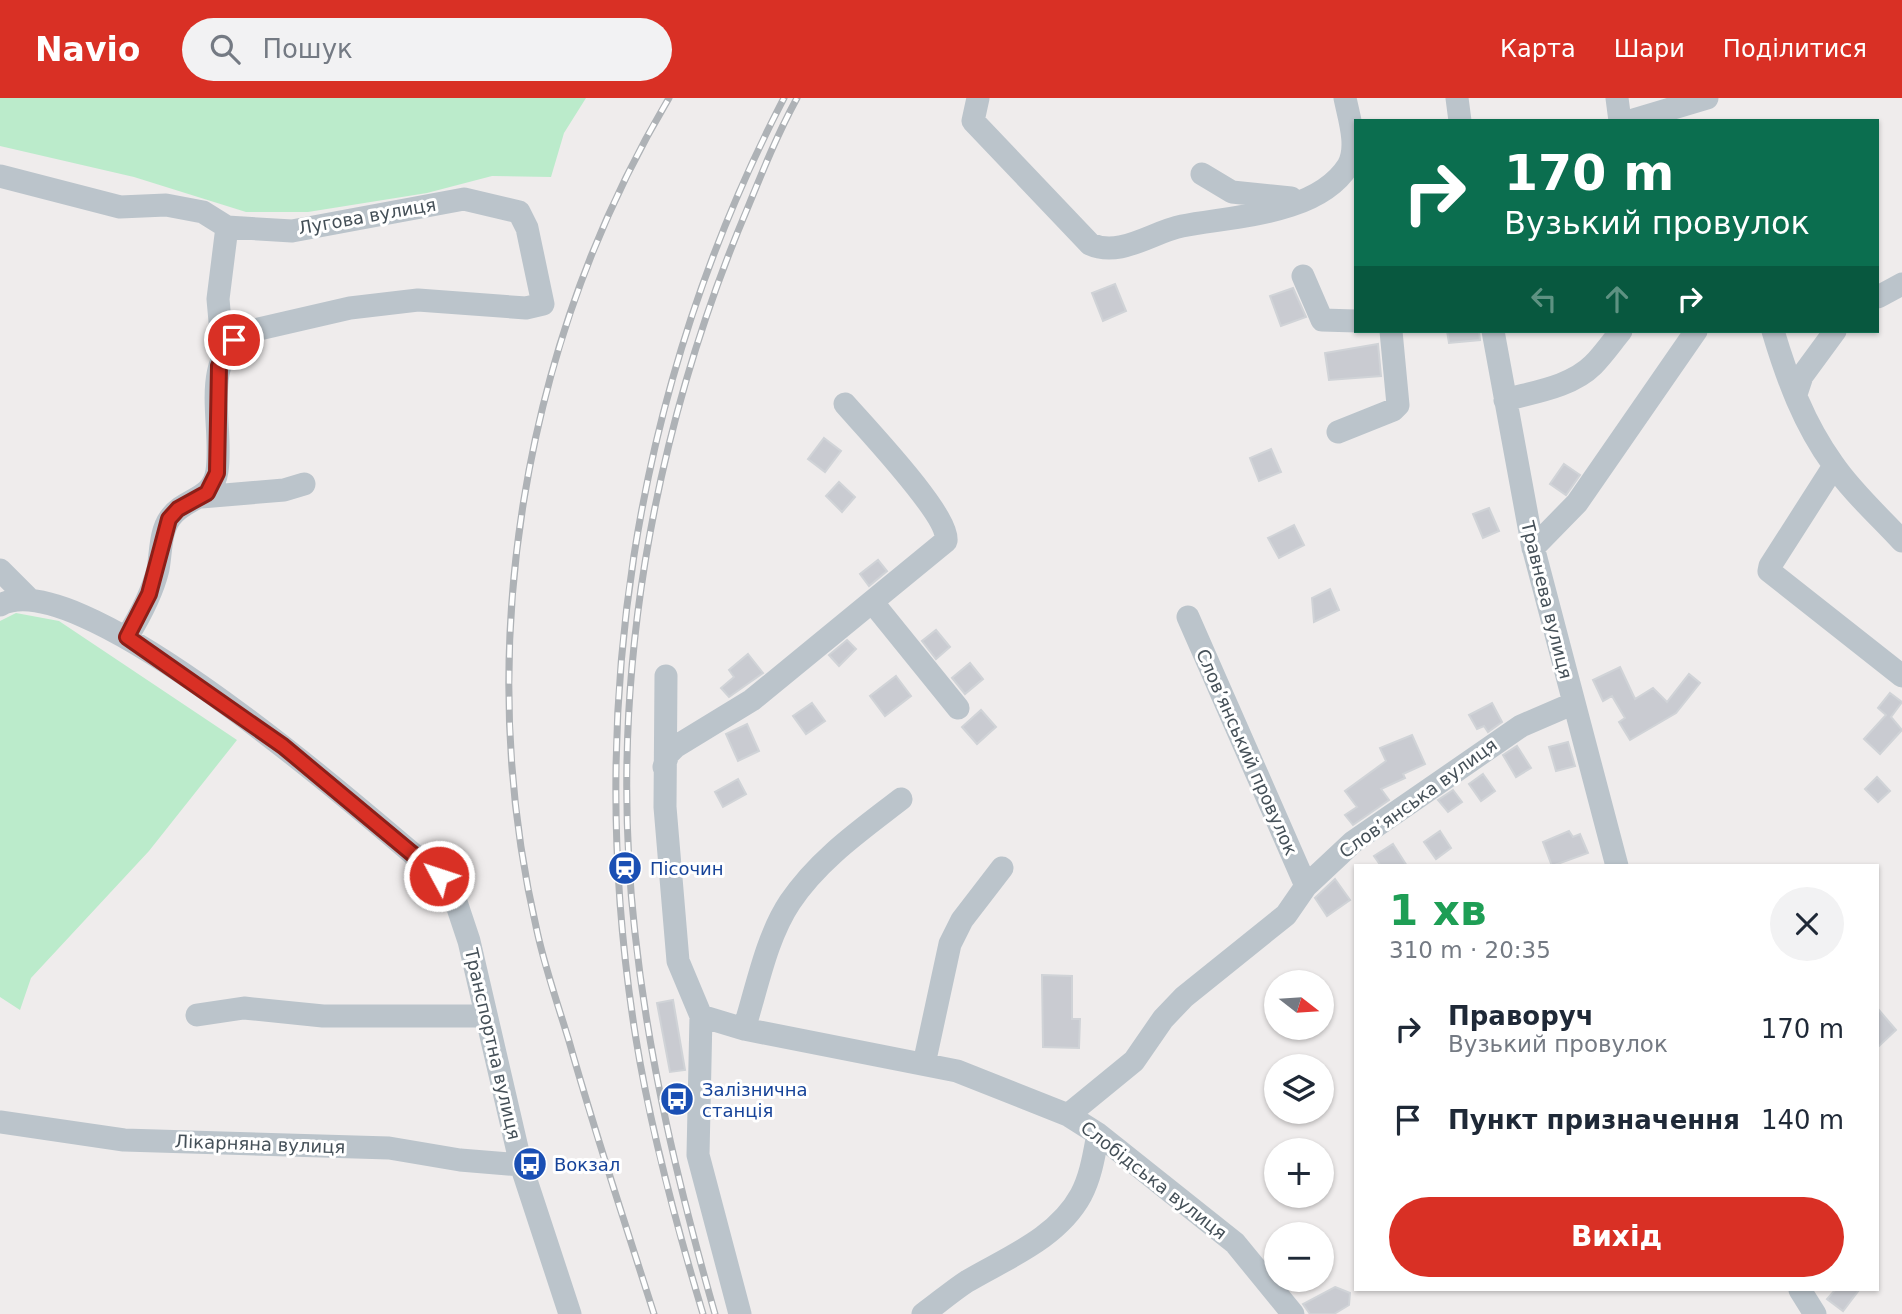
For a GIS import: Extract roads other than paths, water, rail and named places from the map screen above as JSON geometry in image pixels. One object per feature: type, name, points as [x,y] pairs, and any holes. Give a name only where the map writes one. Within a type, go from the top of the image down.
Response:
[{"type":"street","points":[[978,98],[973,121],[1043,197],[1090,244],[1098,248],[1120,248],[1181,227],[1236,219],[1307,198],[1331,185],[1350,163],[1353,147],[1345,98]]},
{"type":"street","points":[[1457,98],[1460,119]]},
{"type":"street","points":[[1617,98],[1620,119]]},
{"type":"street","points":[[1637,119],[1707,98]]},
{"type":"street","points":[[1202,174],[1232,192],[1307,198]]},
{"type":"street","name":"Лугова вулиця","points":[[0,176],[120,207],[166,205],[203,212],[227,227],[292,231],[464,198],[501,205],[519,212],[527,228],[543,304],[526,308],[418,300],[350,308],[246,332],[223,355]]},
{"type":"street","points":[[0,605],[7,601],[29,599],[45,601],[127,637],[149,594],[166,525],[178,509],[207,493],[217,473],[217,381],[223,355],[218,299],[227,227]]},
{"type":"street","points":[[1303,276],[1322,320],[1354,321]]},
{"type":"street","points":[[1879,296],[1902,284]]},
{"type":"street","points":[[1338,432],[1393,410],[1398,405],[1391,333]]},
{"type":"street","name":"Травнева вулиця","points":[[1493,333],[1533,548],[1616,864]]},
{"type":"street","points":[[1505,400],[1566,382],[1580,374],[1592,366],[1619,333]]},
{"type":"street","points":[[1533,548],[1577,503],[1695,333]]},
{"type":"street","points":[[1774,333],[1801,413],[1834,466],[1902,541]]},
{"type":"street","points":[[1796,394],[1802,376],[1834,333]]},
{"type":"street","points":[[663,770],[668,754],[675,747],[752,700],[943,546],[947,532],[905,473],[845,404]]},
{"type":"street","points":[[1834,466],[1769,571],[1902,676]]},
{"type":"street","points":[[201,497],[284,491],[304,484]]},
{"type":"street","points":[[0,570],[29,599]]},
{"type":"street","points":[[873,603],[958,708]]},
{"type":"street","name":"Слов’янський провулок","points":[[1188,617],[1306,886]]},
{"type":"street","name":"Транспортна вулиця","points":[[127,637],[283,746],[439,876],[453,893],[469,941],[521,1165],[570,1314]]},
{"type":"street","points":[[666,677],[663,770],[678,961],[701,1016],[698,1155],[740,1314]]},
{"type":"street","name":"Слов’янська вулиця","points":[[1068,1115],[1134,1061],[1163,1018],[1184,997],[1286,915],[1306,886],[1353,842],[1521,726],[1573,704]]},
{"type":"street","points":[[744,1029],[774,937],[789,904],[839,847],[901,799]]},
{"type":"street","points":[[924,1064],[950,944],[962,920],[1002,868]]},
{"type":"street","points":[[197,1015],[244,1008],[323,1016],[486,1016]]},
{"type":"street","name":"Слобідська вулиця","points":[[701,1016],[744,1029],[924,1064],[989,1081],[1068,1115],[1098,1133],[1235,1243],[1293,1314]]},
{"type":"street","name":"Лікарняна вулиця","points":[[0,1122],[124,1140],[389,1148],[460,1160],[521,1165]]},
{"type":"street","points":[[923,1314],[964,1284],[1035,1244],[1070,1211],[1081,1195],[1093,1165],[1098,1133]]},
{"type":"street","points":[[1801,1291],[1815,1314]]},
{"type":"railway","points":[[654,1314],[537,931],[518,825],[510,717],[511,609],[524,502],[545,396],[577,293],[618,193],[669,98]]},
{"type":"railway","points":[[703,1314],[665,1178],[636,1039],[621,917],[616,796],[620,676],[634,556],[657,438],[690,322],[732,209],[784,98]]},
{"type":"railway","points":[[715,1314],[667,1125],[641,982],[628,840],[627,747],[633,655],[645,562],[663,471],[686,381],[714,293],[777,138],[797,98]]},
{"type":"place","name":"Пісочин","points":[[625,868]]},
{"type":"place","name":"Залізнична станція","points":[[677,1099]]},
{"type":"place","name":"Вокзал","points":[[530,1164]]}]
